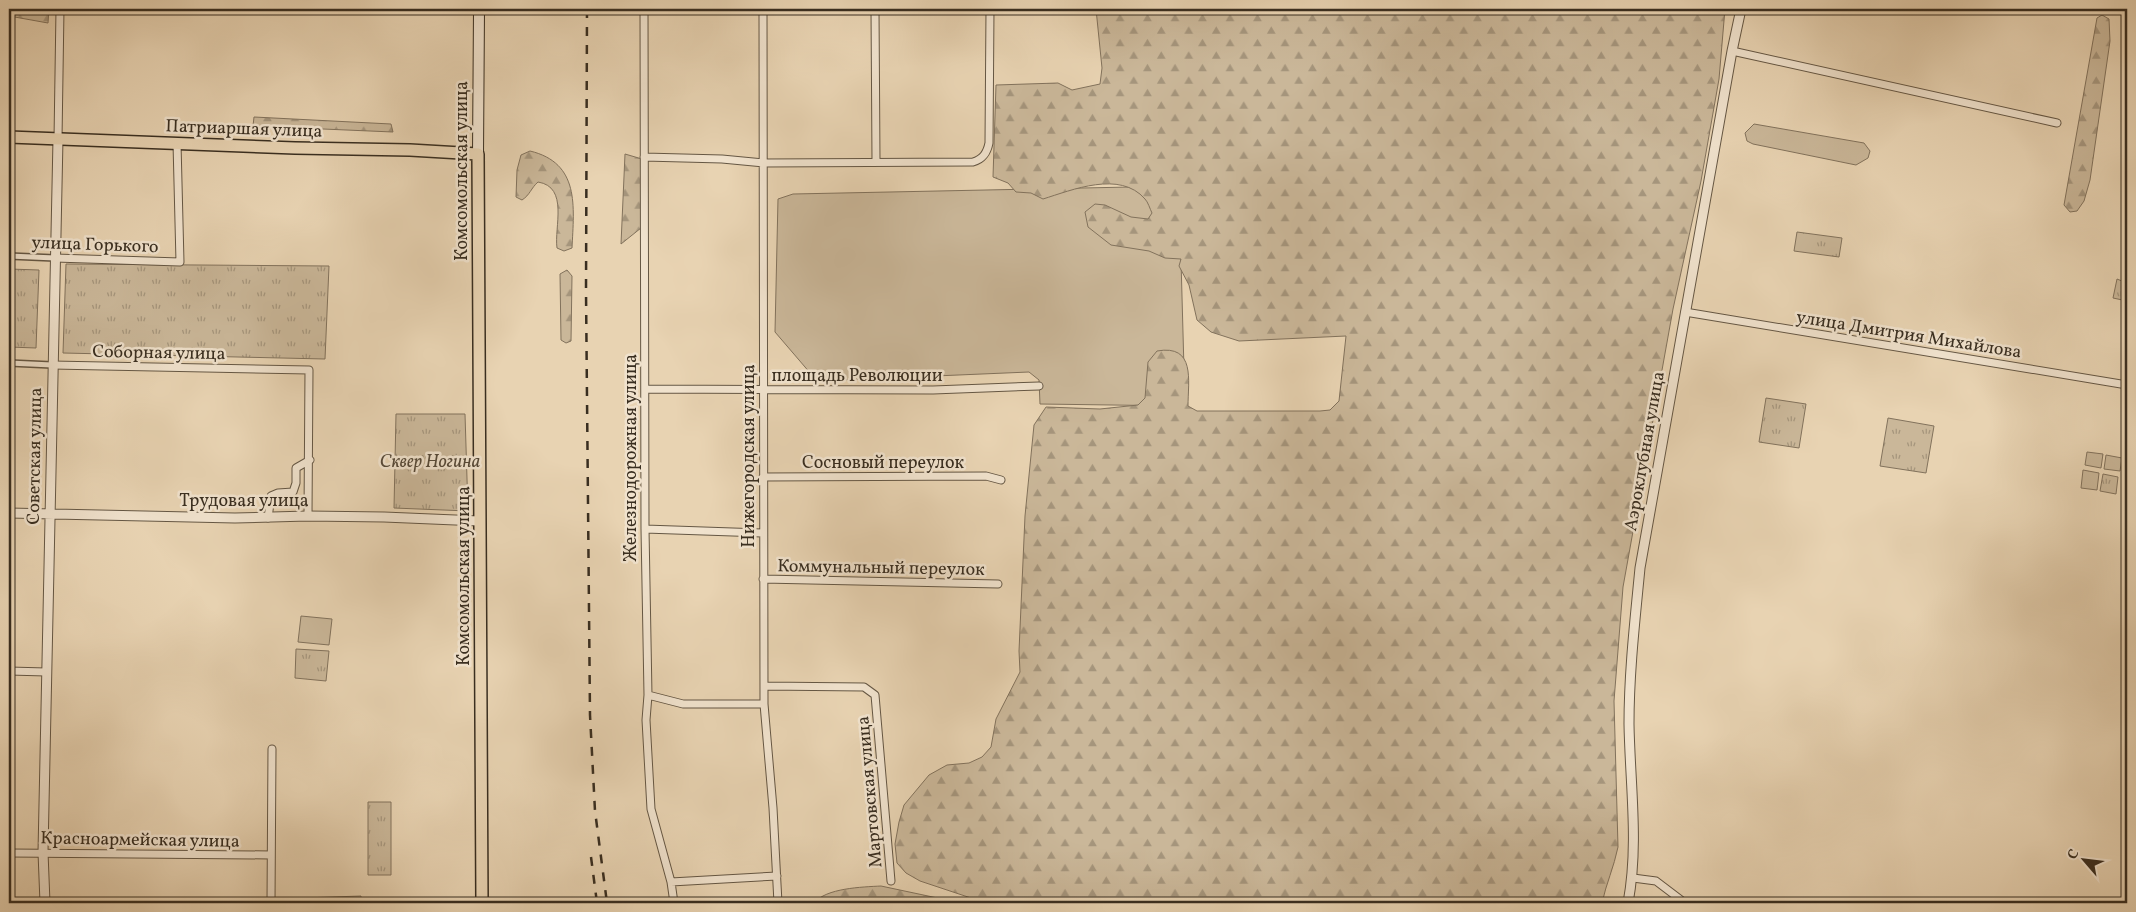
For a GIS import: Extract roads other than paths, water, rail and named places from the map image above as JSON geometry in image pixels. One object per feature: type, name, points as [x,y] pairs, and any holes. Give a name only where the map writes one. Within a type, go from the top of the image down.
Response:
[{"type":"main road","name":"Комсомольская улица","points":[[479,9],[479,521],[482,903]]},
{"type":"main road","name":"Патриаршая улица","points":[[9,137],[478,154]]},
{"type":"street","name":"Советская улица","points":[[45,903],[43,852],[46,672],[60,9]]},
{"type":"street","name":"Железнодорожная улица","points":[[644,9],[645,529],[648,695],[646,720],[651,809],[671,882],[674,903]]},
{"type":"street","name":"Нижегородская улица","points":[[763,9],[764,390],[762,533],[764,704],[773,808],[778,903]]},
{"type":"street","points":[[875,9],[876,161]]},
{"type":"street","points":[[644,158],[722,159],[764,163],[973,162],[984,156],[989,143],[990,9]]},
{"type":"street","name":"Аэроклубная улица","points":[[1628,903],[1633,878],[1634,817],[1630,724],[1631,656],[1640,568],[1741,9]]},
{"type":"street","points":[[1732,51],[2057,123]]},
{"type":"street","name":"улица Горького","points":[[9,256],[180,262],[177,143]]},
{"type":"street","name":"улица Дмитрия Михайлова","points":[[1686,312],[2127,385]]},
{"type":"street","name":"Соборная улица","points":[[9,363],[309,370],[310,460]]},
{"type":"street","name":"площадь Революции","points":[[645,389],[933,390],[1039,386]]},
{"type":"street","points":[[308,516],[310,460]]},
{"type":"street","points":[[268,518],[271,496],[278,493],[293,492],[296,483],[296,468],[310,460]]},
{"type":"street","name":"Сосновый переулок","points":[[763,477],[986,476],[1002,480]]},
{"type":"street","name":"Трудовая улица","points":[[9,513],[268,518],[308,516],[479,521]]},
{"type":"street","points":[[645,529],[762,533]]},
{"type":"street","name":"Коммунальный переулок","points":[[763,579],[998,584]]},
{"type":"street","points":[[9,671],[46,672]]},
{"type":"street","name":"Мартовская улица","points":[[764,686],[864,687],[872,692],[876,699],[891,881]]},
{"type":"street","points":[[648,695],[683,704],[764,704]]},
{"type":"street","points":[[271,903],[272,749]]},
{"type":"street","name":"Красноармейская улица","points":[[9,853],[271,855]]},
{"type":"street","points":[[671,882],[777,876]]},
{"type":"street","points":[[1633,878],[1656,882],[1685,903]]},
{"type":"railway","points":[[587,9],[586,291],[590,715],[595,811],[607,903]]},
{"type":"railway","points":[[591,857],[597,903]]},
{"type":"park label","name":"Сквер Ногина","points":[[430,461]]}]
